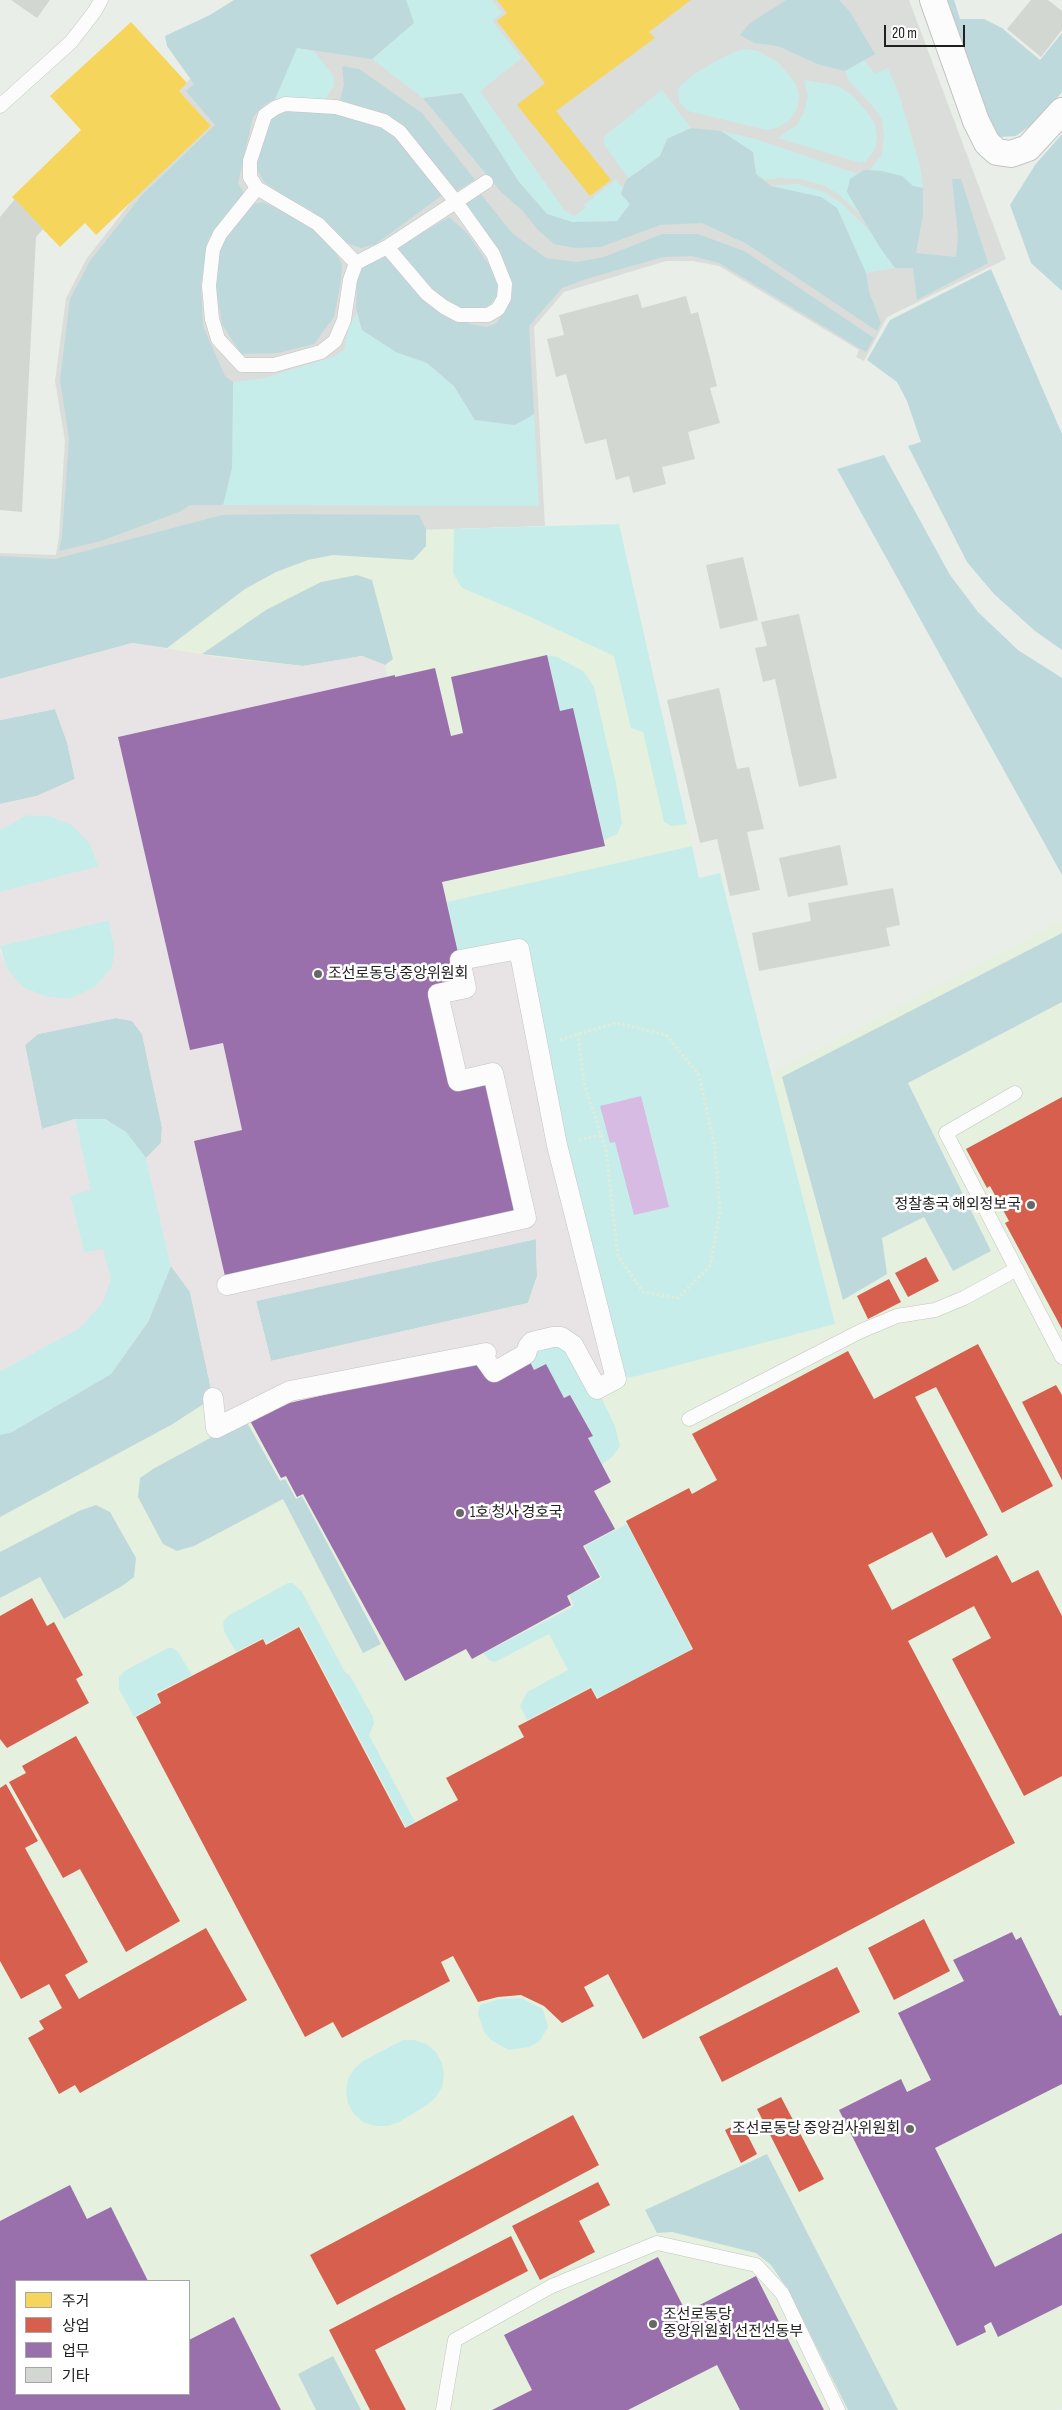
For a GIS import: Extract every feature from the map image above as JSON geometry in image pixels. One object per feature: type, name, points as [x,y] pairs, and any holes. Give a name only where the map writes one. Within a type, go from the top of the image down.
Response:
[{"type":"street","points":[[933,0],[976,121],[986,143],[997,152],[1011,154],[1028,148],[1062,112]]},
{"type":"street","points":[[213,1398],[216,1428],[290,1391],[486,1353],[484,1358],[494,1372],[526,1354],[528,1346],[532,1342],[562,1336],[573,1345],[597,1389],[616,1379],[558,1145],[536,1047],[518,948],[460,960],[466,988],[438,994],[458,1081],[493,1073],[526,1218],[228,1285]]},
{"type":"lane","points":[[0,106],[71,42],[96,11],[101,0]]},
{"type":"lane","points":[[356,263],[318,224],[256,188],[250,177],[250,161],[265,114],[285,104],[336,107],[384,121],[400,132],[456,202],[492,254],[505,284],[504,298],[498,309],[488,315],[459,315],[444,307],[416,282],[387,247]]},
{"type":"lane","points":[[256,188],[220,234],[213,249],[209,286],[212,320],[218,340],[242,365],[274,366],[321,352],[335,341],[344,320],[350,280],[356,263],[387,247],[486,182]]},
{"type":"lane","points":[[1015,1093],[946,1133],[1062,1357]]},
{"type":"lane","points":[[689,1419],[861,1331],[897,1316],[935,1310],[964,1298],[1016,1269]]},
{"type":"lane","points":[[443,2410],[455,2340],[552,2286],[657,2243],[756,2265],[782,2293],[838,2410]]},
{"type":"path","points":[[536,1047],[578,1034],[617,1023],[666,1035],[699,1075],[715,1148],[720,1211],[710,1266],[678,1298],[643,1292],[618,1256],[606,1150],[584,1083],[578,1034]]},
{"type":"shaded area","points":[[234,0],[406,0],[414,23],[372,59],[297,48],[275,99],[264,105],[253,117],[238,183],[244,193],[208,240],[201,284],[203,326],[225,376],[233,382],[232,468],[223,505],[190,505],[179,512],[101,541],[59,551],[62,536],[69,439],[60,380],[70,299],[90,261],[142,195],[215,125],[186,91],[194,84],[167,46],[165,36],[210,15]]},
{"type":"shaded area","points":[[262,0],[909,0],[1006,259],[887,317],[864,361],[856,357],[859,350],[719,266],[693,261],[666,261],[564,292],[534,327],[545,526],[330,533],[0,576],[0,553],[56,555],[65,441],[55,381],[66,298],[87,258],[138,193],[211,126],[179,91]]},
{"type":"shaded area","points":[[406,0],[492,0],[502,13],[492,21],[522,58],[480,91],[565,211],[574,216],[586,208],[584,205],[616,179],[623,189],[621,194],[630,204],[617,222],[572,222],[547,214],[519,182],[462,93],[423,98],[372,59],[413,23]]},
{"type":"shaded area","points":[[786,0],[839,0],[850,12],[875,54],[845,71],[817,64],[778,46],[755,43],[740,35],[749,24]]},
{"type":"shaded area","points":[[942,0],[954,0],[960,19],[984,19],[1002,28],[1040,60],[1062,33],[1062,92],[1038,120],[1016,136],[1000,137],[990,128]]},
{"type":"shaded area","points":[[297,48],[314,51],[333,76],[334,85],[327,97],[318,104],[275,99]]},
{"type":"shaded area","points":[[746,49],[758,51],[779,63],[796,84],[799,97],[797,109],[790,120],[779,127],[767,130],[688,111],[679,102],[678,88],[694,74],[731,53]]},
{"type":"shaded area","points":[[864,60],[875,74],[888,68],[900,97],[920,166],[923,188],[913,186],[902,176],[870,170],[882,154],[884,136],[882,120],[873,106],[849,81],[845,71]]},
{"type":"shaded area","points":[[342,66],[359,69],[422,113],[475,180],[455,192],[382,113],[340,100],[344,85]]},
{"type":"shaded area","points":[[804,80],[838,86],[853,96],[867,112],[875,124],[877,138],[875,149],[866,161],[861,163],[778,138],[797,125],[804,112],[808,96]]},
{"type":"shaded area","points":[[662,90],[691,128],[667,139],[660,156],[628,178],[604,144],[604,138]]},
{"type":"shaded area","points":[[462,93],[519,182],[547,214],[572,222],[617,221],[630,204],[621,194],[626,180],[660,156],[667,139],[691,128],[721,131],[753,152],[756,174],[771,186],[821,197],[837,208],[866,273],[869,292],[881,323],[877,331],[747,244],[702,223],[660,225],[601,247],[575,248],[554,244],[537,229],[522,210],[501,192],[423,98]]},
{"type":"shaded area","points":[[280,110],[332,113],[385,129],[398,138],[440,191],[441,196],[376,244],[361,248],[341,241],[311,210],[284,196],[264,182],[255,165],[270,116]]},
{"type":"shaded area","points":[[721,131],[756,139],[858,174],[850,179],[847,192],[862,216],[838,194],[825,186],[800,179],[781,178],[764,180],[756,174],[753,152]]},
{"type":"shaded area","points":[[1062,134],[1062,291],[1031,263],[1010,205],[1035,165]]},
{"type":"shaded area","points":[[864,170],[882,171],[902,176],[913,186],[923,188],[923,215],[916,253],[956,257],[958,236],[952,179],[961,179],[988,263],[917,300],[913,268],[895,268],[879,246],[847,192],[850,179]]},
{"type":"shaded area","points":[[795,184],[822,191],[840,202],[872,233],[895,268],[866,273],[837,208],[821,197],[771,186]]},
{"type":"shaded area","points":[[480,193],[512,233],[546,258],[577,262],[604,257],[662,234],[698,234],[744,251],[874,338],[866,352],[719,263],[692,256],[663,257],[586,279],[562,288],[529,326],[534,414],[515,425],[475,420],[454,386],[427,363],[396,352],[362,330],[356,308],[357,278],[364,266],[385,257],[447,315],[471,324],[487,327],[497,323],[511,301],[513,283],[497,252],[463,205]]},
{"type":"shaded area","points":[[263,202],[303,221],[319,232],[334,249],[342,264],[341,281],[334,317],[314,344],[278,353],[241,354],[222,324],[215,283],[217,257],[223,238],[251,204]]},
{"type":"shaded area","points":[[449,217],[468,234],[501,283],[500,293],[488,306],[469,313],[450,307],[419,281],[395,249]]},
{"type":"shaded area","points":[[991,269],[1062,434],[1062,650],[1035,631],[994,594],[967,562],[908,446],[921,442],[907,401],[897,382],[867,360],[890,320]]},
{"type":"shaded area","points":[[357,313],[362,330],[396,352],[427,363],[454,386],[475,420],[515,425],[534,414],[539,506],[223,505],[232,468],[233,382],[261,379],[333,357],[344,350],[349,326]]},
{"type":"shaded area","points":[[884,455],[950,575],[978,612],[1018,650],[1062,678],[1062,875],[837,469]]},
{"type":"shaded area","points":[[222,515],[419,515],[426,530],[426,546],[413,560],[333,555],[308,560],[276,572],[245,589],[167,648],[132,643],[0,679],[0,556],[55,559]]},
{"type":"shaded area","points":[[619,524],[699,878],[720,873],[771,1074],[1062,921],[1062,2406],[1055,2410],[0,2410],[0,576],[330,533]]},
{"type":"shaded area","points":[[619,524],[687,824],[672,826],[664,822],[643,732],[631,728],[614,656],[524,614],[462,588],[453,573],[454,529]]},
{"type":"shaded area","points":[[357,575],[372,580],[393,659],[385,665],[362,656],[303,666],[202,654],[266,610],[321,582]]},
{"type":"shaded area","points":[[133,643],[223,658],[303,666],[362,656],[385,665],[387,677],[118,737],[190,1049],[223,1043],[242,1130],[194,1141],[227,1285],[458,1081],[438,994],[460,960],[519,949],[616,1379],[597,1389],[561,1337],[494,1372],[290,1391],[216,1428],[213,1398],[190,1292],[171,1266],[146,1158],[161,1143],[162,1127],[142,1034],[132,1021],[116,1018],[38,1034],[25,1045],[42,1129],[75,1119],[90,1190],[70,1196],[84,1252],[103,1249],[111,1279],[103,1302],[80,1328],[0,1371],[0,951],[7,969],[24,988],[47,997],[69,999],[94,988],[112,967],[115,951],[109,920],[0,946],[0,892],[99,866],[90,844],[72,825],[50,816],[27,815],[0,830],[0,804],[37,796],[75,779],[67,742],[55,709],[0,720],[0,679]],"holes":[[[536,1239],[537,1276],[528,1303],[271,1361],[256,1301]]]},
{"type":"shaded area","points":[[547,655],[557,657],[583,671],[594,687],[616,783],[622,823],[617,834],[604,840],[573,709],[560,711]]},
{"type":"shaded area","points":[[55,709],[67,742],[75,779],[37,796],[0,804],[0,720]]},
{"type":"shaded area","points":[[27,815],[50,816],[72,825],[90,844],[99,867],[0,892],[0,830]]},
{"type":"shaded area","points":[[692,846],[699,878],[720,873],[835,1324],[637,1376],[616,1379],[460,960],[447,902]]},
{"type":"shaded area","points":[[109,920],[115,951],[112,967],[94,988],[69,999],[47,997],[24,988],[7,969],[0,946]]},
{"type":"shaded area","points":[[1062,933],[1062,1002],[908,1083],[991,1251],[953,1271],[924,1217],[882,1238],[887,1274],[843,1300],[782,1077]]},
{"type":"shaded area","points":[[116,1018],[132,1021],[142,1034],[162,1127],[161,1143],[146,1158],[126,1132],[105,1119],[75,1119],[42,1129],[25,1045],[38,1034]]},
{"type":"shaded area","points":[[641,1096],[669,1207],[634,1215],[615,1142],[610,1143],[600,1106]]},
{"type":"shaded area","points":[[75,1119],[105,1119],[126,1132],[146,1158],[171,1266],[148,1322],[111,1374],[12,1432],[0,1435],[0,1371],[80,1328],[84,1252],[70,1196],[90,1189]]},
{"type":"shaded area","points":[[536,1239],[537,1276],[528,1303],[271,1361],[256,1301]]},
{"type":"shaded area","points":[[171,1266],[190,1292],[213,1398],[171,1425],[0,1517],[0,1435],[12,1432],[111,1374],[148,1322]]},
{"type":"shaded area","points":[[553,1337],[597,1389],[615,1426],[620,1446],[611,1458],[602,1464],[588,1438],[593,1435],[571,1396],[564,1398],[546,1364],[534,1370],[526,1354]]},
{"type":"shaded area","points":[[245,1419],[280,1481],[285,1479],[296,1499],[302,1496],[381,1644],[363,1653],[283,1499],[194,1546],[177,1551],[163,1544],[138,1497],[140,1478]]},
{"type":"shaded area","points":[[96,1505],[110,1512],[136,1558],[134,1577],[122,1586],[64,1619],[40,1577],[0,1598],[0,1552],[79,1511]]},
{"type":"shaded area","points":[[627,1524],[692,1649],[598,1698],[591,1687],[527,1720],[520,1706],[527,1692],[568,1670],[549,1634],[495,1662],[489,1660],[484,1653],[574,1606],[569,1595],[602,1578],[585,1546]]},
{"type":"shaded area","points":[[288,1583],[293,1583],[302,1592],[345,1672],[350,1676],[373,1717],[374,1724],[369,1735],[415,1822],[406,1827],[300,1626],[266,1643],[263,1638],[236,1652],[224,1631],[223,1622],[228,1616]]},
{"type":"shaded area","points":[[168,1648],[173,1648],[178,1652],[192,1675],[156,1693],[160,1703],[134,1717],[119,1689],[119,1677],[126,1670]]},
{"type":"shaded area","points":[[521,1998],[543,2009],[548,2027],[539,2042],[529,2047],[509,2050],[491,2040],[484,2032],[478,2014],[480,2005],[500,1999]]},
{"type":"shaded area","points":[[403,2040],[415,2040],[426,2044],[436,2052],[442,2063],[444,2075],[442,2087],[436,2097],[427,2105],[399,2122],[387,2126],[375,2126],[363,2122],[354,2114],[348,2103],[346,2092],[348,2079],[354,2069],[363,2061]]},
{"type":"shaded area","points":[[767,2154],[898,2410],[848,2410],[788,2290],[771,2265],[756,2253],[672,2232],[657,2233],[645,2210]]},
{"type":"shaded area","points":[[333,2356],[361,2410],[316,2410],[298,2374]]},
{"type":"building: 주거","points":[[497,0],[691,0],[649,32],[655,38],[556,111],[611,180],[590,196],[517,105],[545,83],[497,21],[507,13]]},
{"type":"building: 주거","points":[[131,22],[187,83],[179,91],[211,126],[96,235],[85,223],[60,247],[12,197],[81,130],[50,96]]},
{"type":"building: 상업","name":"정찰총국 해외정보국","points":[[1062,1097],[1062,1329],[1005,1223],[1009,1221],[990,1186],[987,1188],[966,1149]]},
{"type":"building: 상업","points":[[926,1257],[939,1281],[908,1297],[895,1273]]},
{"type":"building: 상업","points":[[889,1279],[901,1302],[868,1319],[857,1296]]},
{"type":"building: 상업","points":[[978,1344],[1053,1486],[1002,1513],[936,1387],[915,1397],[988,1535],[946,1558],[932,1532],[868,1565],[892,1610],[997,1555],[1012,1583],[1038,1570],[1062,1616],[1062,1776],[1024,1796],[952,1659],[991,1638],[974,1606],[908,1641],[1015,1843],[643,2039],[608,1974],[584,1987],[594,2006],[562,2023],[544,2006],[521,1995],[498,1997],[478,2002],[453,1956],[441,1962],[450,1981],[342,2038],[333,2022],[305,2037],[136,1717],[161,1703],[157,1694],[263,1639],[266,1645],[299,1627],[405,1828],[458,1800],[446,1778],[524,1737],[518,1726],[591,1688],[597,1699],[693,1649],[626,1521],[689,1488],[692,1494],[717,1480],[692,1434],[848,1351],[874,1399]]},
{"type":"building: 상업","points":[[1056,1385],[1062,1395],[1062,1480],[1022,1402]]},
{"type":"building: 상업","points":[[32,1598],[47,1626],[54,1622],[83,1675],[76,1679],[89,1703],[7,1748],[0,1739],[0,1616]]},
{"type":"building: 상업","points":[[76,1736],[180,1921],[126,1952],[80,1869],[63,1878],[9,1782],[26,1773],[22,1766]]},
{"type":"building: 상업","points":[[6,1784],[38,1841],[25,1848],[88,1962],[65,1975],[79,1999],[206,1928],[247,2000],[80,2093],[75,2085],[59,2094],[28,2038],[44,2029],[39,2021],[62,2008],[49,1984],[21,1999],[0,1961],[0,1788]]},
{"type":"building: 상업","points":[[924,1919],[950,1971],[894,2000],[868,1948]]},
{"type":"building: 상업","points":[[837,1967],[860,2012],[722,2082],[699,2037]]},
{"type":"building: 상업","points":[[781,2097],[824,2179],[799,2192],[757,2109]]},
{"type":"building: 상업","points":[[573,2115],[599,2165],[337,2305],[310,2255]]},
{"type":"building: 상업","points":[[741,2122],[757,2154],[741,2163],[725,2130]]},
{"type":"building: 상업","points":[[598,2182],[610,2205],[579,2221],[595,2252],[540,2280],[512,2226]]},
{"type":"building: 상업","points":[[511,2236],[528,2271],[375,2350],[406,2410],[370,2410],[329,2330]]},
{"type":"building: 업무","name":"조선로동당 중앙위원회","points":[[547,655],[560,711],[573,708],[605,846],[442,882],[466,988],[438,994],[458,1081],[493,1073],[526,1218],[227,1285],[194,1141],[242,1130],[223,1043],[190,1050],[118,737],[395,675],[395,677],[435,668],[451,736],[463,733],[451,677]]},
{"type":"building: 업무","name":"1호 청사 경호국","points":[[526,1354],[534,1370],[546,1364],[564,1398],[570,1395],[593,1436],[588,1438],[611,1482],[594,1491],[615,1529],[583,1546],[600,1577],[567,1596],[571,1605],[472,1659],[466,1649],[405,1681],[303,1494],[297,1497],[286,1476],[281,1478],[248,1417],[259,1410],[484,1358],[494,1372]]},
{"type":"building: 업무","name":"조선로동당 중앙검사위원회","points":[[1012,1932],[1016,1940],[1021,1937],[1060,2016],[1062,2015],[1062,2084],[935,2148],[995,2267],[1062,2233],[1062,2305],[998,2337],[991,2322],[984,2326],[986,2332],[957,2346],[839,2110],[901,2079],[907,2092],[931,2080],[898,2013],[964,1981],[953,1960]]},
{"type":"building: 업무","points":[[70,2185],[87,2219],[111,2207],[148,2280],[15,2280],[15,2395],[190,2395],[190,2339],[234,2317],[281,2410],[0,2410],[0,2221]]},
{"type":"building: 업무","name":"조선로동당 중앙위원회 선전선동부","points":[[658,2257],[686,2312],[756,2276],[824,2410],[740,2410],[717,2365],[628,2410],[492,2410],[532,2390],[504,2335]]},
{"type":"building: 기타","points":[[11,0],[50,0],[37,18]]},
{"type":"building: 기타","points":[[1031,0],[1048,0],[1062,11],[1062,30],[1041,57],[1007,29]]},
{"type":"building: 기타","points":[[15,199],[43,229],[36,237],[22,512],[0,510],[0,217]]},
{"type":"building: 기타","points":[[638,294],[642,308],[686,296],[691,314],[698,312],[717,386],[710,388],[720,423],[688,432],[695,459],[662,467],[666,484],[633,493],[629,476],[616,480],[606,439],[585,444],[566,374],[556,377],[547,339],[564,335],[559,315]]},
{"type":"building: 기타","points":[[743,557],[758,620],[720,629],[706,565]]},
{"type":"building: 기타","points":[[799,614],[837,778],[799,787],[775,679],[763,682],[755,648],[767,646],[761,622]]},
{"type":"building: 기타","points":[[719,688],[737,769],[749,767],[764,829],[747,832],[760,890],[730,896],[717,839],[700,843],[667,700]]},
{"type":"building: 기타","points":[[840,845],[848,885],[788,897],[779,858]]},
{"type":"building: 기타","points":[[893,888],[900,925],[886,928],[890,946],[759,971],[752,933],[811,921],[808,903]]},
{"type":"place","name":"조선로동당 중앙위원회","points":[[318,974]]},
{"type":"place","name":"정찰총국 해외정보국","points":[[1031,1205]]},
{"type":"place","name":"1호 청사 경호국","points":[[460,1513]]},
{"type":"place","name":"조선로동당 중앙검사위원회","points":[[910,2129]]},
{"type":"place","name":"조선로동당 중앙위원회 선전선동부","points":[[653,2324]]}]
